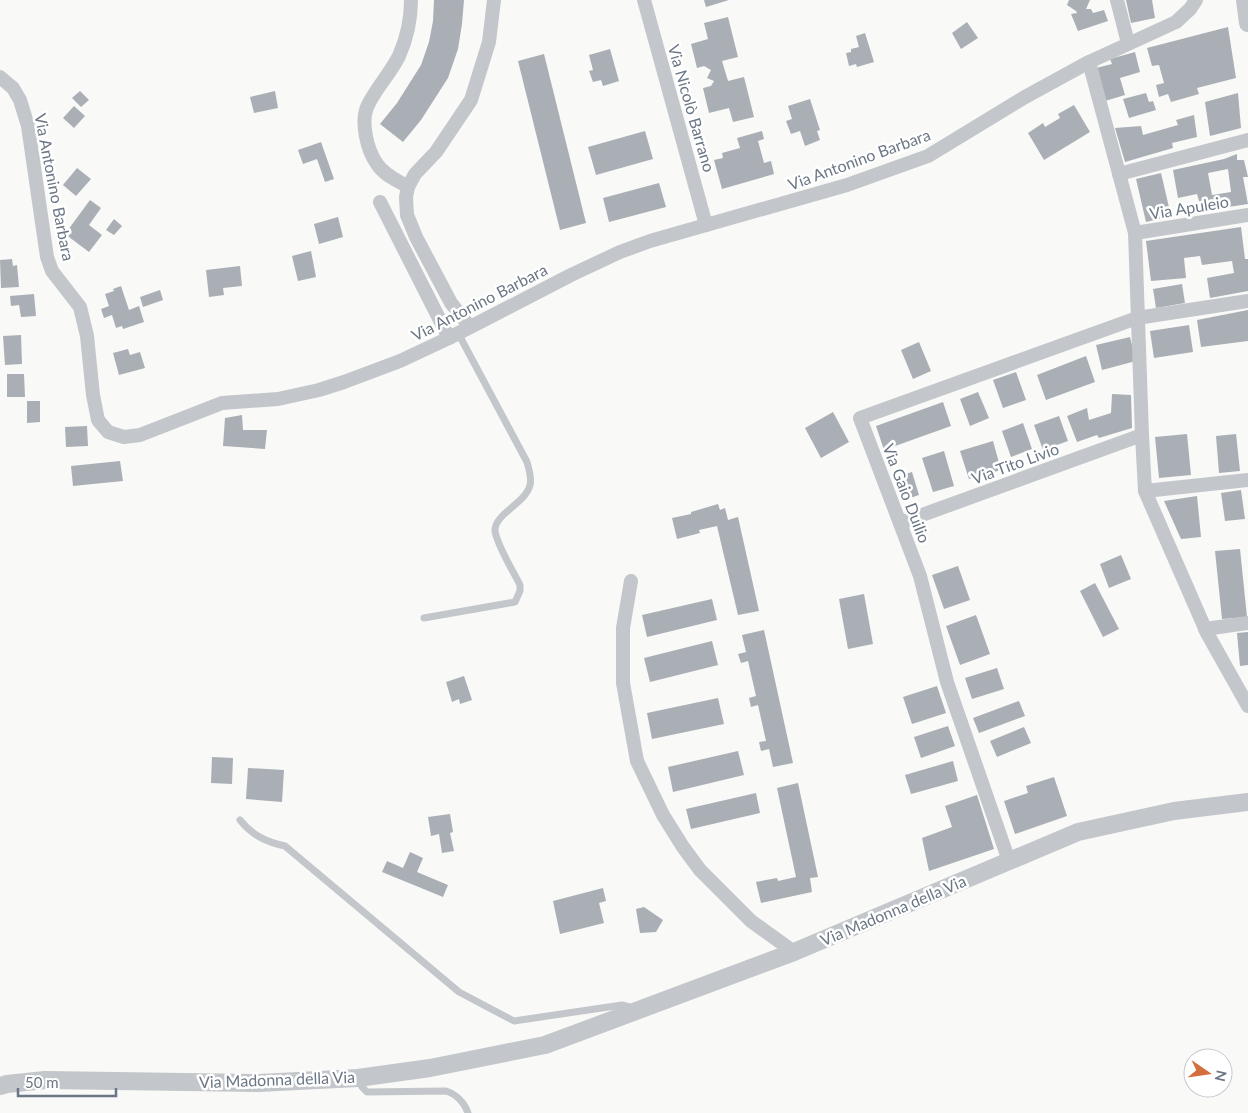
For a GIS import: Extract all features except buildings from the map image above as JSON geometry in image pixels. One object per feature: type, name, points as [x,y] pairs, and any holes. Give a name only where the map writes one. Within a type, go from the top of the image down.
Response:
[{"type":"street","points":[[408,187],[387,174],[377,165],[368,146],[364,128],[366,107],[398,58],[406,39],[411,12],[411,0]]},
{"type":"street","points":[[459,333],[452,302],[416,237],[407,215],[406,197],[408,187],[415,174],[436,152],[451,132],[470,100],[489,42],[494,0]]},
{"type":"street","name":"Via Nicolò Barrano","points":[[644,0],[706,225]]},
{"type":"street","points":[[1117,0],[1128,44]]},
{"type":"street","name":"Via Antonino Barbara","points":[[0,76],[13,88],[20,100],[28,126],[47,257],[52,271],[80,306],[87,336],[93,395],[98,420],[108,432],[124,437],[140,435],[222,403],[278,399],[320,390],[400,361],[620,252],[650,241],[847,185],[928,156],[1025,97],[1088,62],[1176,22],[1190,9],[1196,0]]},
{"type":"street","points":[[1245,0],[1248,23]]},
{"type":"street","points":[[1088,62],[1135,233],[1145,491],[1205,629],[1248,706]]},
{"type":"street","points":[[1119,174],[1248,140]]},
{"type":"street","points":[[380,202],[459,333]]},
{"type":"street","name":"Via Apuleio","points":[[1135,233],[1248,215]]},
{"type":"street","points":[[1137,318],[1248,301]]},
{"type":"street","name":"Via Gaio Duilio","points":[[1009,861],[947,682],[920,576],[860,418],[1137,318]]},
{"type":"street","name":"Via Tito Livio","points":[[900,523],[1142,435]]},
{"type":"street","points":[[1145,491],[1248,480]]},
{"type":"street","points":[[631,580],[623,628],[623,683],[638,761],[663,815],[700,870],[751,921],[794,952]]},
{"type":"street","points":[[1205,629],[1248,624]]},
{"type":"street","name":"Via Madonna della Via","points":[[0,1086],[45,1080],[258,1082],[358,1078],[430,1068],[545,1045],[794,952],[1078,832],[1174,811],[1248,802]]},
{"type":"lane","points":[[424,618],[515,602],[520,591],[520,585],[497,538],[495,529],[496,524],[502,517],[528,492],[530,475],[527,462],[459,333]]},
{"type":"lane","points":[[240,820],[248,831],[269,843],[284,846],[459,992],[514,1021],[622,1005],[638,1009]]},
{"type":"lane","points":[[358,1078],[362,1087],[367,1092],[446,1090],[453,1093],[467,1109],[468,1113]]}]
